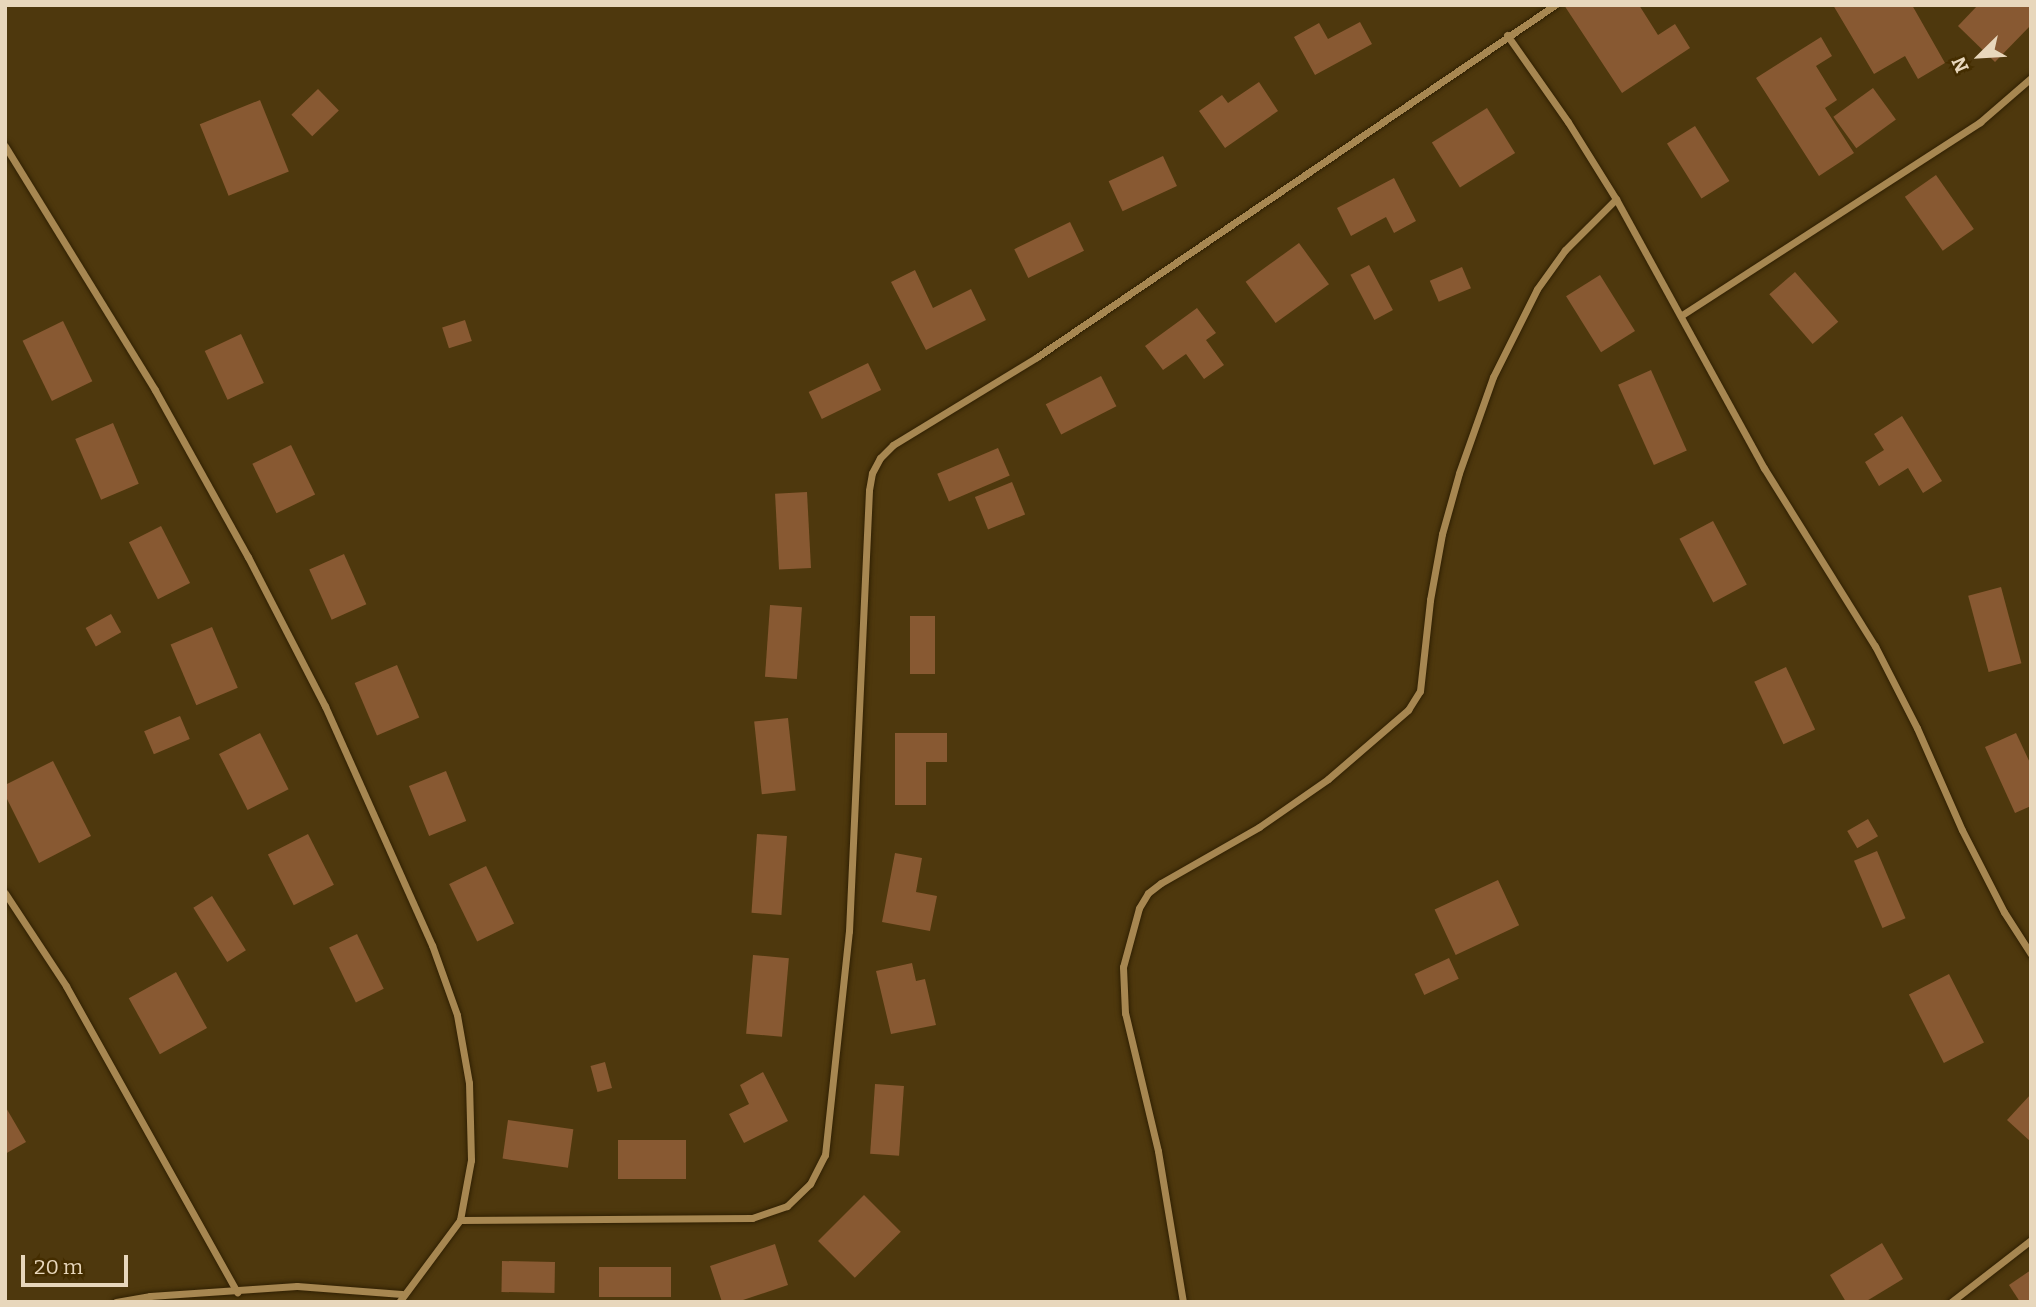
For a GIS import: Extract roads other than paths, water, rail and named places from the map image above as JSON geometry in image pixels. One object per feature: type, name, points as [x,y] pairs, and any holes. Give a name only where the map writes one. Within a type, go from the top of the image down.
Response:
[{"type":"street","points":[[460,1220],[752,1218],[787,1206],[810,1185],[825,1155],[849,931],[869,490],[872,473],[880,458],[893,445],[1037,357],[1507,35],[1555,5]]},
{"type":"street","points":[[1507,35],[1568,122],[1616,199],[1764,468],[1875,646],[1917,728],[1962,830],[2004,912],[2031,954]]},
{"type":"street","points":[[1682,315],[1980,122],[2031,78]]},
{"type":"street","points":[[5,146],[155,390],[248,557],[326,706],[432,945],[457,1016],[469,1083],[471,1160],[460,1220],[400,1298],[298,1286],[150,1296],[116,1302]]},
{"type":"street","points":[[1183,1302],[1158,1151],[1125,1013],[1123,967],[1139,908],[1148,893],[1161,883],[1259,827],[1318,787],[1408,710],[1420,691],[1441,534],[1458,473],[1493,377],[1537,289],[1565,250],[1616,199]]},
{"type":"street","points":[[5,893],[66,986],[237,1292]]},
{"type":"street","points":[[1951,1302],[2031,1240]]}]
